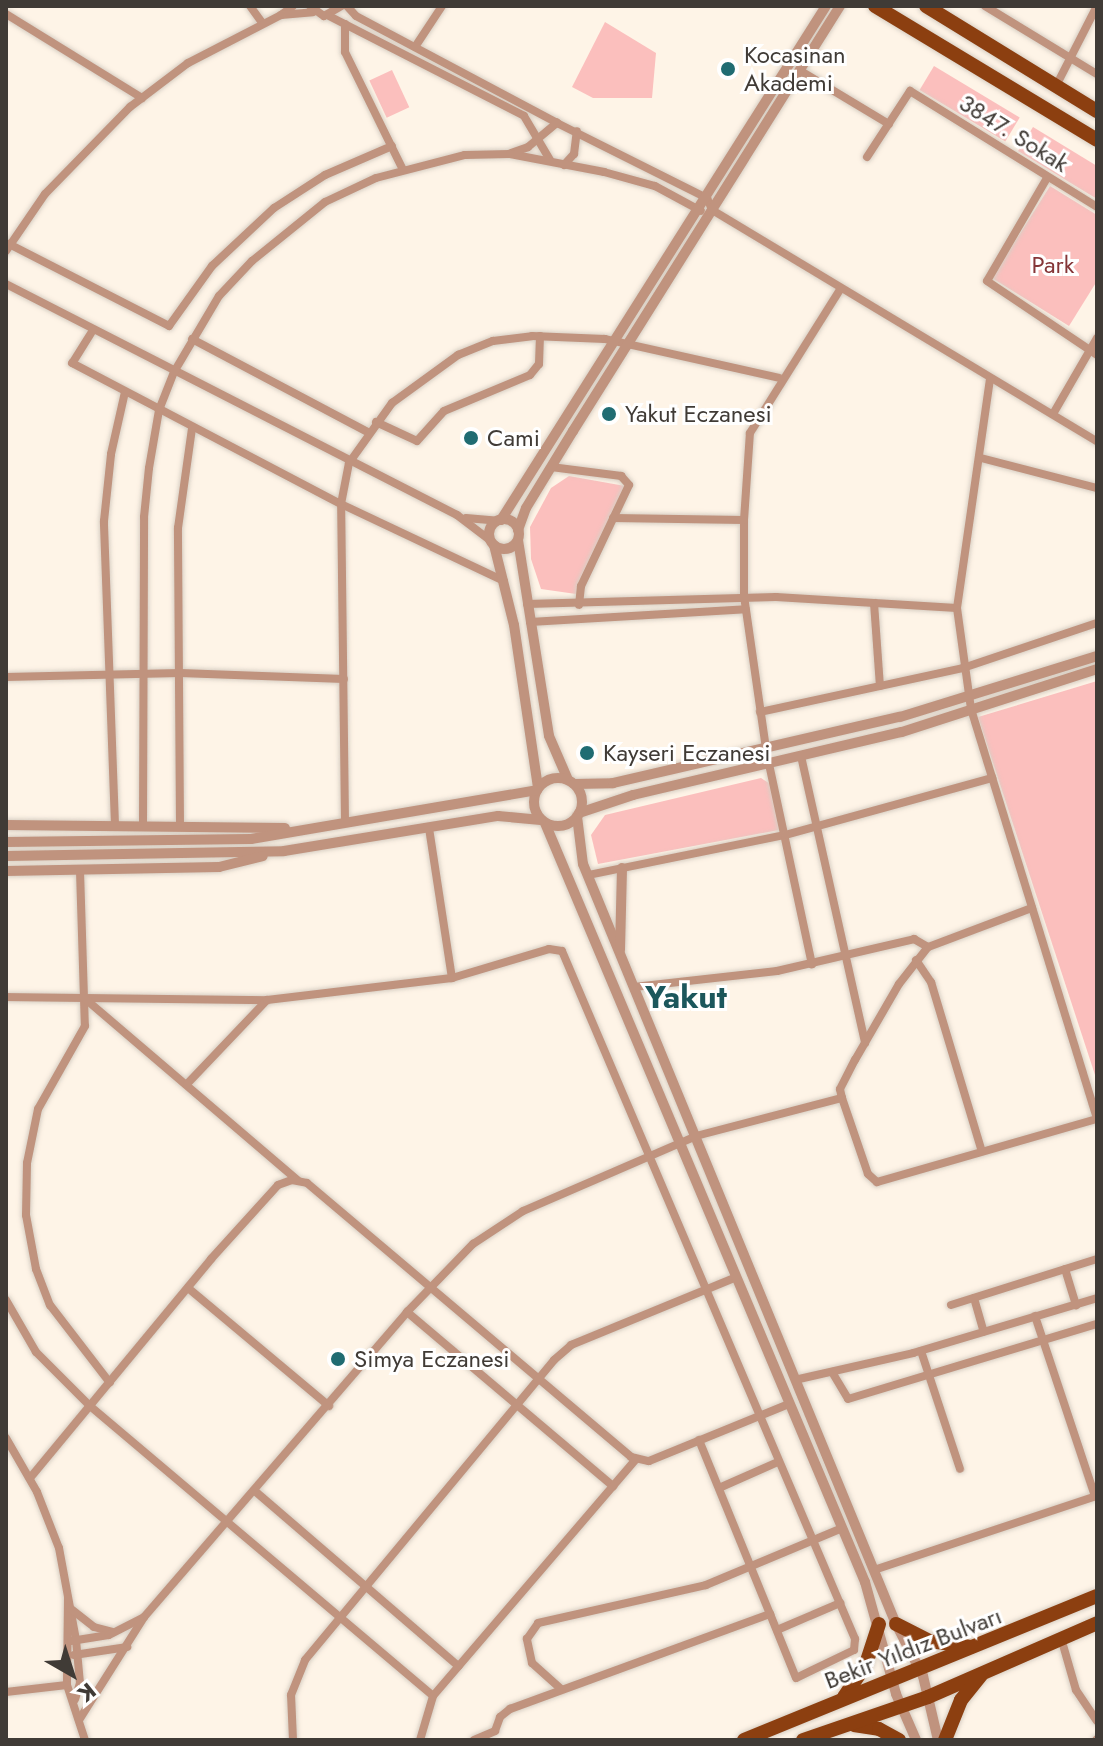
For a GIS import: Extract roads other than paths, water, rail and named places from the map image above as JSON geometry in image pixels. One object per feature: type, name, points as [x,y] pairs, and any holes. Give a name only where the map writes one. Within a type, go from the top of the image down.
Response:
[{"type":"main road","points":[[875,6],[1097,140]]},
{"type":"main road","points":[[926,6],[1097,111]]},
{"type":"main road","name":"Bekir Yıldız Bulvarı","points":[[744,1740],[1097,1596]]},
{"type":"main road","name":"Bekir Yıldız Bulvarı","points":[[803,1740],[928,1697],[1097,1623]]},
{"type":"main road","points":[[844,1697],[866,1664],[879,1624]]},
{"type":"main road","points":[[896,1624],[930,1641],[971,1648]]},
{"type":"main road","points":[[945,1740],[961,1700],[985,1670]]},
{"type":"main road","points":[[850,1724],[879,1729],[899,1740]]},
{"type":"street","points":[[250,6],[261,21]]},
{"type":"street","points":[[281,15],[293,6]]},
{"type":"street","points":[[329,16],[344,6],[557,123],[707,198],[712,210]]},
{"type":"street","points":[[415,47],[442,6]]},
{"type":"street","points":[[6,284],[349,463],[457,515],[492,543],[507,549],[518,535],[551,467],[699,211],[826,6]]},
{"type":"street","points":[[840,6],[712,210],[623,343],[499,520],[490,528],[504,581],[537,788],[533,802],[681,1143],[842,1528],[879,1624],[901,1707],[916,1740]]},
{"type":"street","points":[[985,6],[1097,74]]},
{"type":"street","points":[[1056,86],[1097,6]]},
{"type":"street","points":[[392,146],[315,181],[264,216],[212,266],[169,326],[8,247],[69,166],[142,98],[188,63],[261,21],[312,9],[524,116],[552,163]]},
{"type":"street","points":[[6,14],[142,98]]},
{"type":"street","points":[[345,24],[345,52],[403,170]]},
{"type":"street","points":[[799,70],[889,124],[867,157]]},
{"type":"street","name":"3847. Sokak","points":[[889,124],[910,91],[1097,207]]},
{"type":"street","points":[[510,154],[538,140],[557,123]]},
{"type":"street","points":[[564,165],[574,154],[577,131]]},
{"type":"street","points":[[143,826],[144,517],[159,410],[174,372],[219,296],[252,261],[325,202],[403,170],[465,155],[510,154],[655,186],[699,211],[712,210],[1097,441]]},
{"type":"street","points":[[1047,178],[987,281],[1094,353]]},
{"type":"street","points":[[766,748],[744,596],[744,520],[750,433],[779,378],[841,288]]},
{"type":"street","points":[[93,330],[72,363],[341,504],[504,581]]},
{"type":"street","points":[[345,821],[341,504],[349,463],[376,422],[414,383],[458,355],[493,341],[540,336],[623,343],[779,378]]},
{"type":"street","points":[[376,422],[417,441],[444,411],[534,372],[540,336]]},
{"type":"street","points":[[1053,414],[1094,353],[1097,338]]},
{"type":"street","points":[[192,339],[368,432]]},
{"type":"street","points":[[990,379],[981,418],[981,458],[968,508],[957,608],[963,668],[970,704],[992,778],[1097,1118],[981,1149],[877,1182],[868,1174],[840,1089],[865,1043],[916,960],[928,947],[1032,908]]},
{"type":"street","points":[[115,825],[104,521],[113,442],[125,392]]},
{"type":"street","points":[[180,826],[178,528],[192,428]]},
{"type":"street","points":[[981,458],[1097,488]]},
{"type":"street","points":[[551,467],[626,479],[628,490],[581,586],[579,605]]},
{"type":"street","points":[[457,515],[513,522],[518,535],[549,736],[571,782],[582,797],[578,815],[579,851],[877,1569],[896,1624],[918,1668],[938,1740]]},
{"type":"street","points":[[613,518],[744,520]]},
{"type":"street","points":[[527,604],[579,605],[744,596],[957,608]]},
{"type":"street","points":[[874,603],[880,686]]},
{"type":"street","points":[[530,622],[746,609]]},
{"type":"street","points":[[760,712],[963,668],[1097,623]]},
{"type":"street","points":[[6,871],[219,867],[284,851],[498,816],[561,826],[578,815],[902,732],[1097,656]]},
{"type":"street","points":[[6,842],[209,841],[307,828],[537,788],[552,778],[571,782],[613,783],[970,704],[1097,669]]},
{"type":"street","points":[[6,677],[180,673],[344,679]]},
{"type":"street","points":[[801,756],[865,1043]]},
{"type":"street","points":[[769,764],[812,964]]},
{"type":"street","points":[[588,875],[785,835],[992,778]]},
{"type":"street","points":[[6,825],[307,828]]},
{"type":"street","points":[[429,828],[452,978]]},
{"type":"street","points":[[6,856],[284,851]]},
{"type":"street","points":[[620,952],[622,868]]},
{"type":"street","points":[[80,871],[85,1026],[38,1109],[27,1163],[26,1215],[36,1269],[50,1305],[110,1383]]},
{"type":"street","points":[[634,987],[812,964],[914,939],[928,947]]},
{"type":"street","points":[[6,997],[267,1000],[452,978],[553,948],[562,951],[757,1417],[840,1603],[855,1639],[854,1650],[796,1678],[699,1440]]},
{"type":"street","points":[[916,960],[931,982],[981,1149]]},
{"type":"street","points":[[83,997],[297,1180],[430,1286],[636,1459],[649,1461],[789,1404]]},
{"type":"street","points":[[187,1084],[267,1000]]},
{"type":"street","points":[[79,1720],[144,1617],[256,1492],[407,1312],[473,1244],[510,1218],[696,1136],[842,1098]]},
{"type":"street","points":[[30,1478],[278,1185],[297,1180]]},
{"type":"street","points":[[951,1305],[1097,1259]]},
{"type":"street","points":[[1065,1269],[1076,1305]]},
{"type":"street","points":[[293,1740],[289,1714],[296,1677],[339,1618],[516,1406],[571,1345],[737,1277]]},
{"type":"street","points":[[188,1288],[329,1406]]},
{"type":"street","points":[[974,1298],[984,1332]]},
{"type":"street","points":[[799,1379],[921,1351],[1097,1298]]},
{"type":"street","points":[[6,1300],[36,1352],[90,1406],[433,1696]]},
{"type":"street","points":[[407,1312],[613,1486]]},
{"type":"street","points":[[877,1569],[1096,1496],[1035,1316]]},
{"type":"street","points":[[832,1372],[848,1399],[1097,1324]]},
{"type":"street","points":[[921,1351],[960,1469]]},
{"type":"street","points":[[6,1438],[30,1478],[54,1534],[76,1640],[75,1699],[85,1740]]},
{"type":"street","points":[[420,1740],[433,1696],[636,1459]]},
{"type":"street","points":[[719,1488],[778,1462]]},
{"type":"street","points":[[256,1492],[458,1666]]},
{"type":"street","points":[[561,1689],[532,1663],[527,1639],[538,1623],[673,1594],[842,1528]]},
{"type":"street","points":[[68,1599],[65,1641],[67,1685],[75,1699]]},
{"type":"street","points":[[777,1630],[840,1603]]},
{"type":"street","points":[[71,1609],[94,1627],[118,1632]]},
{"type":"street","points":[[474,1740],[497,1735],[504,1712],[770,1614]]},
{"type":"street","points":[[65,1641],[118,1632],[144,1617]]},
{"type":"street","points":[[1061,1638],[1076,1690],[1097,1721]]},
{"type":"street","points":[[66,1655],[127,1647]]},
{"type":"street","points":[[6,1692],[67,1685]]},
{"type":"place","name":"Kocasinan Akademi","points":[[728,69]]},
{"type":"place","name":"Yakut Eczanesi","points":[[609,414]]},
{"type":"place","name":"Cami","points":[[471,438]]},
{"type":"place","name":"Kayseri Eczanesi","points":[[587,753]]},
{"type":"place","name":"Simya Eczanesi","points":[[338,1359]]},
{"type":"district","name":"Yakut","points":[[686,997]]},
{"type":"park label","name":"Park","points":[[1053,265]]}]
